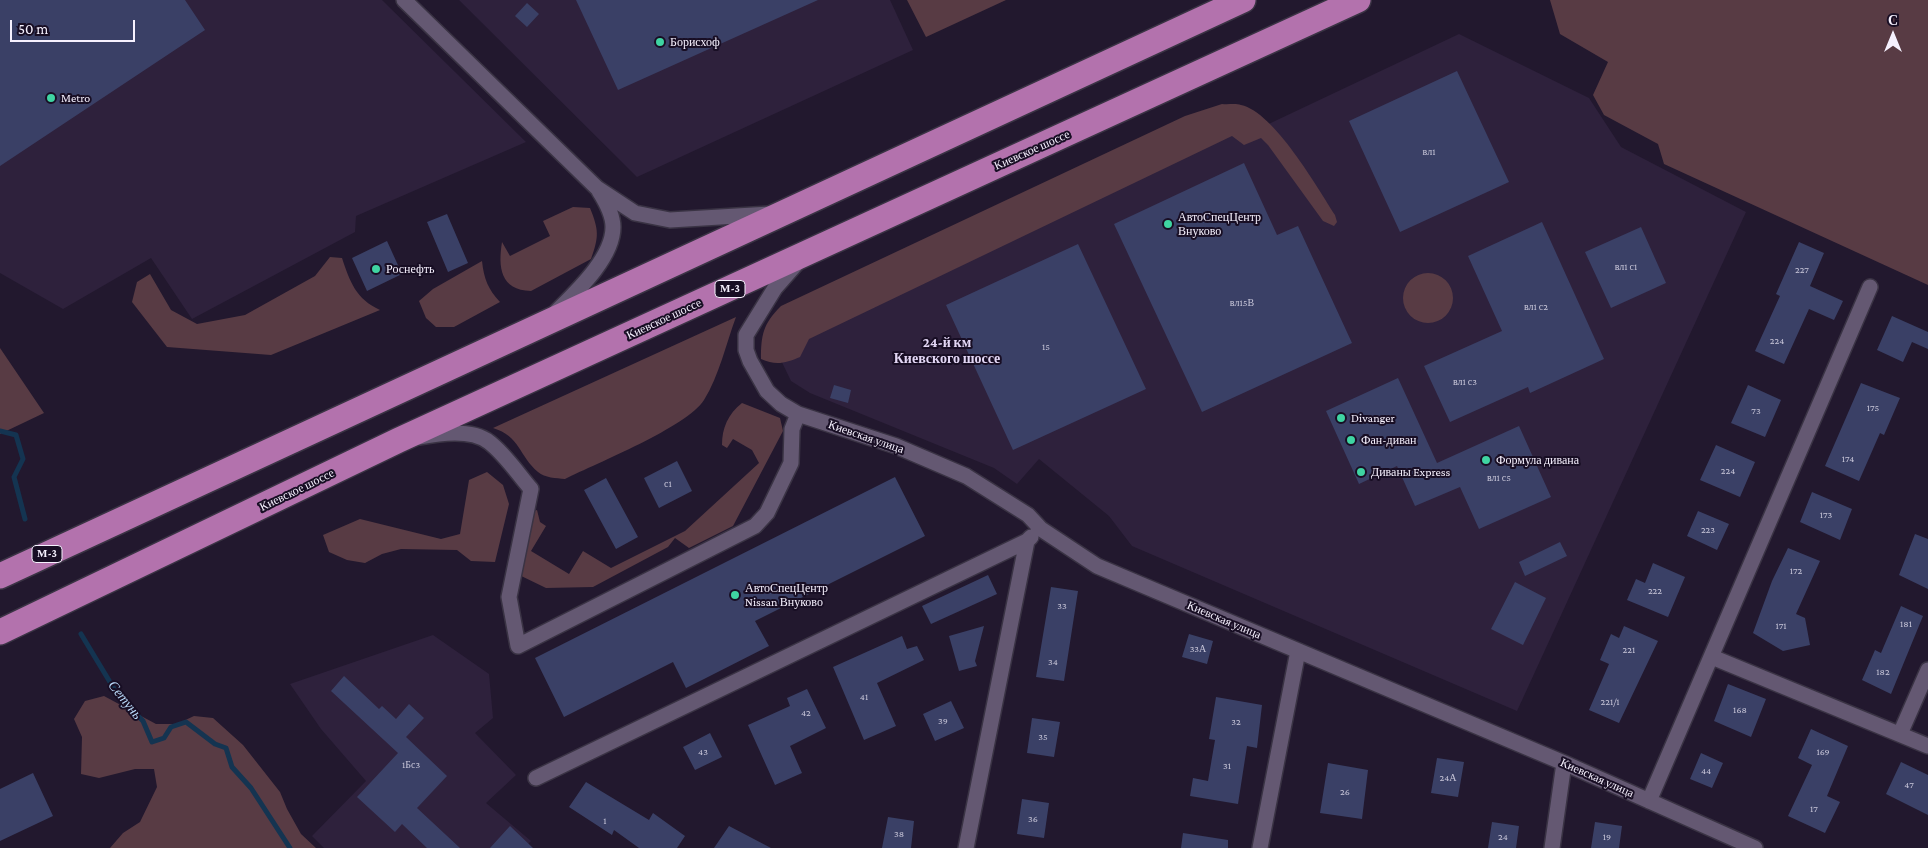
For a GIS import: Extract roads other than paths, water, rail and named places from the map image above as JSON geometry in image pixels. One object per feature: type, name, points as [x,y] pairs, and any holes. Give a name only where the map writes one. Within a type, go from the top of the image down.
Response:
[{"type":"highway","name":"М-3","points":[[6,574],[1243,0]]},
{"type":"highway","name":"Киевское шоссе","points":[[0,632],[399,440],[1358,0]]},
{"type":"street","points":[[404,0],[597,188],[635,213],[654,218],[684,219],[784,213]]},
{"type":"street","points":[[544,324],[590,275],[610,245],[613,228],[612,219],[597,188]]},
{"type":"street","name":"Киевская улица","points":[[806,254],[775,288],[746,335],[746,350],[760,381],[781,404],[798,414],[896,446],[966,476],[1028,514],[1040,529],[1096,566],[1564,763],[1755,848]]},
{"type":"street","points":[[1649,801],[1870,287]]},
{"type":"street","points":[[399,440],[461,434],[480,437],[489,442],[531,488],[509,597],[518,646],[755,526],[767,513],[791,463],[792,429],[798,414]]},
{"type":"street","points":[[536,778],[1027,541],[1040,529]]},
{"type":"street","points":[[966,848],[1027,541]]},
{"type":"street","points":[[1260,848],[1298,651]]},
{"type":"street","points":[[1712,656],[1928,746]]},
{"type":"street","points":[[1900,734],[1928,670]]},
{"type":"street","points":[[1552,848],[1564,763]]},
{"type":"waterway","name":"Сетунь","points":[[0,431],[16,435],[23,459],[14,477],[25,519]]},
{"type":"waterway","name":"Сетунь","points":[[81,634],[119,697],[143,721],[152,742],[164,738],[171,727],[186,722],[215,744],[226,748],[232,767],[251,788],[290,848]]},
{"type":"place","name":"Борисхоф","points":[[660,42]]},
{"type":"place","name":"Metro","points":[[51,98]]},
{"type":"place","name":"АвтоСпецЦентр Внуково","points":[[1168,224]]},
{"type":"place","name":"Роснефть","points":[[376,269]]},
{"type":"place","name":"Divanger","points":[[1341,418]]},
{"type":"place","name":"Фан-диван","points":[[1351,440]]},
{"type":"place","name":"Формула дивана","points":[[1486,460]]},
{"type":"place","name":"Диваны Express","points":[[1361,472]]},
{"type":"place","name":"АвтоСпецЦентр Nissan Внуково","points":[[735,595]]},
{"type":"district","name":"24-й км Киевского шоссе","points":[[947,352]]}]
